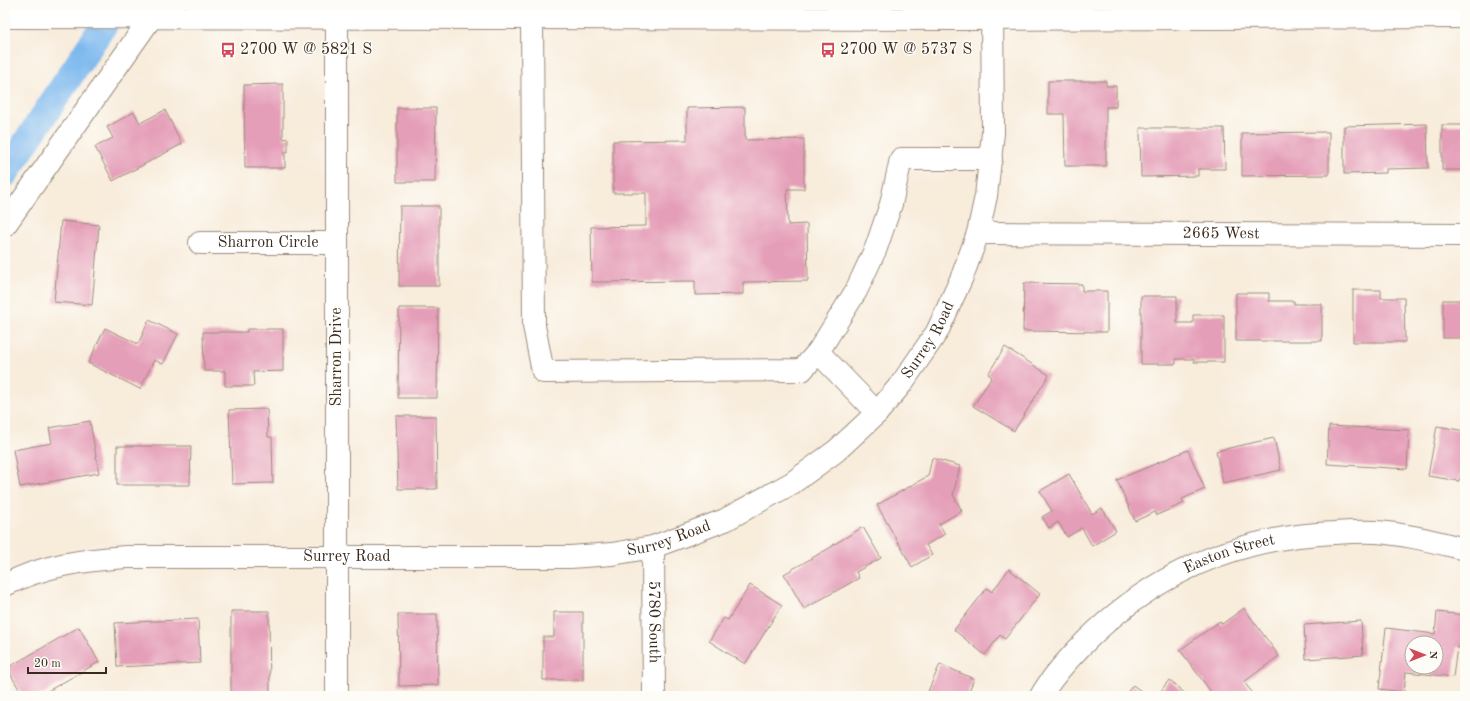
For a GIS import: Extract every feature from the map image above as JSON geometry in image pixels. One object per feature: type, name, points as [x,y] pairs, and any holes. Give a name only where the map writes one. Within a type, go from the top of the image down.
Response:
[{"type":"street","points":[[5,226],[156,11]]},
{"type":"street","points":[[5,17],[95,17],[156,11],[337,19],[532,19],[992,12],[1465,17]]},
{"type":"street","name":"Surrey Road","points":[[5,585],[17,579],[56,565],[90,559],[126,557],[570,557],[612,554],[653,547],[725,520],[792,483],[836,450],[877,413],[902,383],[937,332],[962,276],[978,233],[986,196],[991,159],[993,133],[992,12]]},
{"type":"street","name":"Sharron Drive","points":[[337,19],[337,696]]},
{"type":"street","points":[[532,19],[534,326],[543,372],[802,370],[818,352],[856,291],[876,248],[890,204],[901,159],[991,159]]},
{"type":"street","name":"2665 West","points":[[978,233],[1465,235]]},
{"type":"street","name":"Sharron Circle","points":[[200,243],[337,243]]},
{"type":"street","points":[[818,352],[877,413]]},
{"type":"street","name":"Easton Street","points":[[1041,696],[1073,655],[1108,620],[1157,585],[1183,570],[1210,558],[1245,546],[1280,539],[1316,534],[1352,532],[1398,534],[1465,549]]},
{"type":"street","name":"5780 South","points":[[653,547],[654,696]]},
{"type":"building","points":[[1048,81],[1106,81],[1106,86],[1116,86],[1116,107],[1106,107],[1106,166],[1065,166],[1064,114],[1048,114]]},
{"type":"building","points":[[283,84],[283,139],[288,138],[288,152],[285,152],[285,168],[245,168],[244,85]]},
{"type":"building","points":[[745,107],[745,140],[804,139],[804,189],[787,189],[788,225],[807,224],[808,281],[743,282],[743,294],[695,295],[695,281],[592,282],[591,227],[646,226],[646,193],[613,193],[613,141],[687,140],[687,108]]},
{"type":"building","points":[[397,108],[436,108],[435,182],[397,182]]},
{"type":"building","points":[[165,110],[182,144],[113,181],[95,147],[113,138],[107,127],[134,112],[140,123]]},
{"type":"building","points":[[1427,124],[1428,168],[1386,169],[1386,173],[1344,174],[1344,126]]},
{"type":"building","points":[[1442,125],[1465,125],[1465,170],[1442,170]]},
{"type":"building","points":[[1140,128],[1224,128],[1225,169],[1198,169],[1198,176],[1141,177]]},
{"type":"building","points":[[1329,132],[1329,175],[1242,176],[1242,133]]},
{"type":"building","points":[[400,206],[439,206],[439,286],[399,286]]},
{"type":"building","points":[[61,221],[99,225],[92,305],[54,302]]},
{"type":"building","points":[[1024,283],[1082,284],[1082,291],[1107,291],[1107,332],[1023,331]]},
{"type":"building","points":[[1353,290],[1381,290],[1381,298],[1404,298],[1405,342],[1353,342]]},
{"type":"building","points":[[1236,293],[1269,293],[1269,301],[1294,301],[1294,304],[1322,304],[1322,341],[1236,341]]},
{"type":"building","points":[[1141,296],[1177,296],[1177,323],[1193,323],[1193,315],[1224,315],[1224,362],[1194,362],[1194,359],[1176,359],[1176,364],[1141,364]]},
{"type":"building","points":[[1443,300],[1465,300],[1465,338],[1443,338]]},
{"type":"building","points":[[399,308],[438,308],[437,398],[398,398]]},
{"type":"building","points":[[149,320],[178,334],[163,364],[154,360],[140,389],[88,363],[105,328],[138,344]]},
{"type":"building","points":[[247,329],[283,329],[283,371],[253,372],[254,386],[225,386],[225,371],[204,371],[203,332],[247,332]]},
{"type":"building","points":[[1005,347],[1049,375],[1014,431],[973,406],[992,377],[988,374]]},
{"type":"building","points":[[267,409],[268,437],[272,437],[273,483],[232,484],[229,410]]},
{"type":"building","points":[[396,416],[436,416],[437,489],[398,489]]},
{"type":"building","points":[[90,421],[99,473],[20,487],[13,450],[52,443],[49,428]]},
{"type":"building","points":[[1329,426],[1409,430],[1407,469],[1327,464]]},
{"type":"building","points":[[1437,426],[1465,431],[1465,476],[1461,475],[1459,481],[1428,476]]},
{"type":"building","points":[[1274,438],[1281,470],[1223,483],[1216,451]]},
{"type":"building","points":[[117,446],[191,446],[190,485],[117,485]]},
{"type":"building","points":[[1188,450],[1205,489],[1182,499],[1184,503],[1157,515],[1155,512],[1135,521],[1117,480]]},
{"type":"building","points":[[932,458],[960,466],[953,495],[962,511],[939,524],[945,534],[926,545],[932,555],[912,567],[877,505],[928,476]]},
{"type":"building","points":[[1069,474],[1092,514],[1102,508],[1116,531],[1092,546],[1082,528],[1067,537],[1058,522],[1049,528],[1042,517],[1052,511],[1040,491]]},
{"type":"building","points":[[863,527],[881,558],[856,572],[859,578],[804,609],[784,574]]},
{"type":"building","points":[[1009,569],[1040,594],[1005,639],[1000,635],[985,655],[954,630],[987,588],[992,592]]},
{"type":"building","points":[[750,585],[782,605],[745,664],[709,641],[724,618],[728,620]]},
{"type":"building","points":[[1244,608],[1279,656],[1244,682],[1255,696],[1214,696],[1180,650],[1220,621],[1222,624]]},
{"type":"building","points":[[231,611],[269,611],[270,696],[231,696]]},
{"type":"building","points":[[554,612],[583,612],[583,680],[543,680],[543,637],[554,637]]},
{"type":"building","points":[[1437,612],[1465,615],[1464,648],[1457,647],[1453,677],[1434,675],[1444,675],[1444,635],[1404,635],[1404,675],[1406,675],[1404,692],[1379,689],[1386,628],[1435,634]]},
{"type":"building","points":[[398,614],[437,614],[438,685],[399,686]]},
{"type":"building","points":[[198,619],[200,663],[117,667],[115,623]]},
{"type":"building","points":[[1361,621],[1363,655],[1306,659],[1304,625]]},
{"type":"building","points":[[79,627],[99,662],[39,696],[23,696],[7,668]]},
{"type":"building","points":[[940,664],[974,679],[967,696],[926,696]]},
{"type":"building","points":[[1169,680],[1188,696],[1157,696]]},
{"type":"building","points":[[1133,685],[1147,696],[1124,696]]},
{"type":"waterway","points":[[5,174],[117,5]]},
{"type":"place","name":"2700 W @ 5821 S","points":[[228,50]]},
{"type":"place","name":"2700 W @ 5737 S","points":[[828,50]]}]
